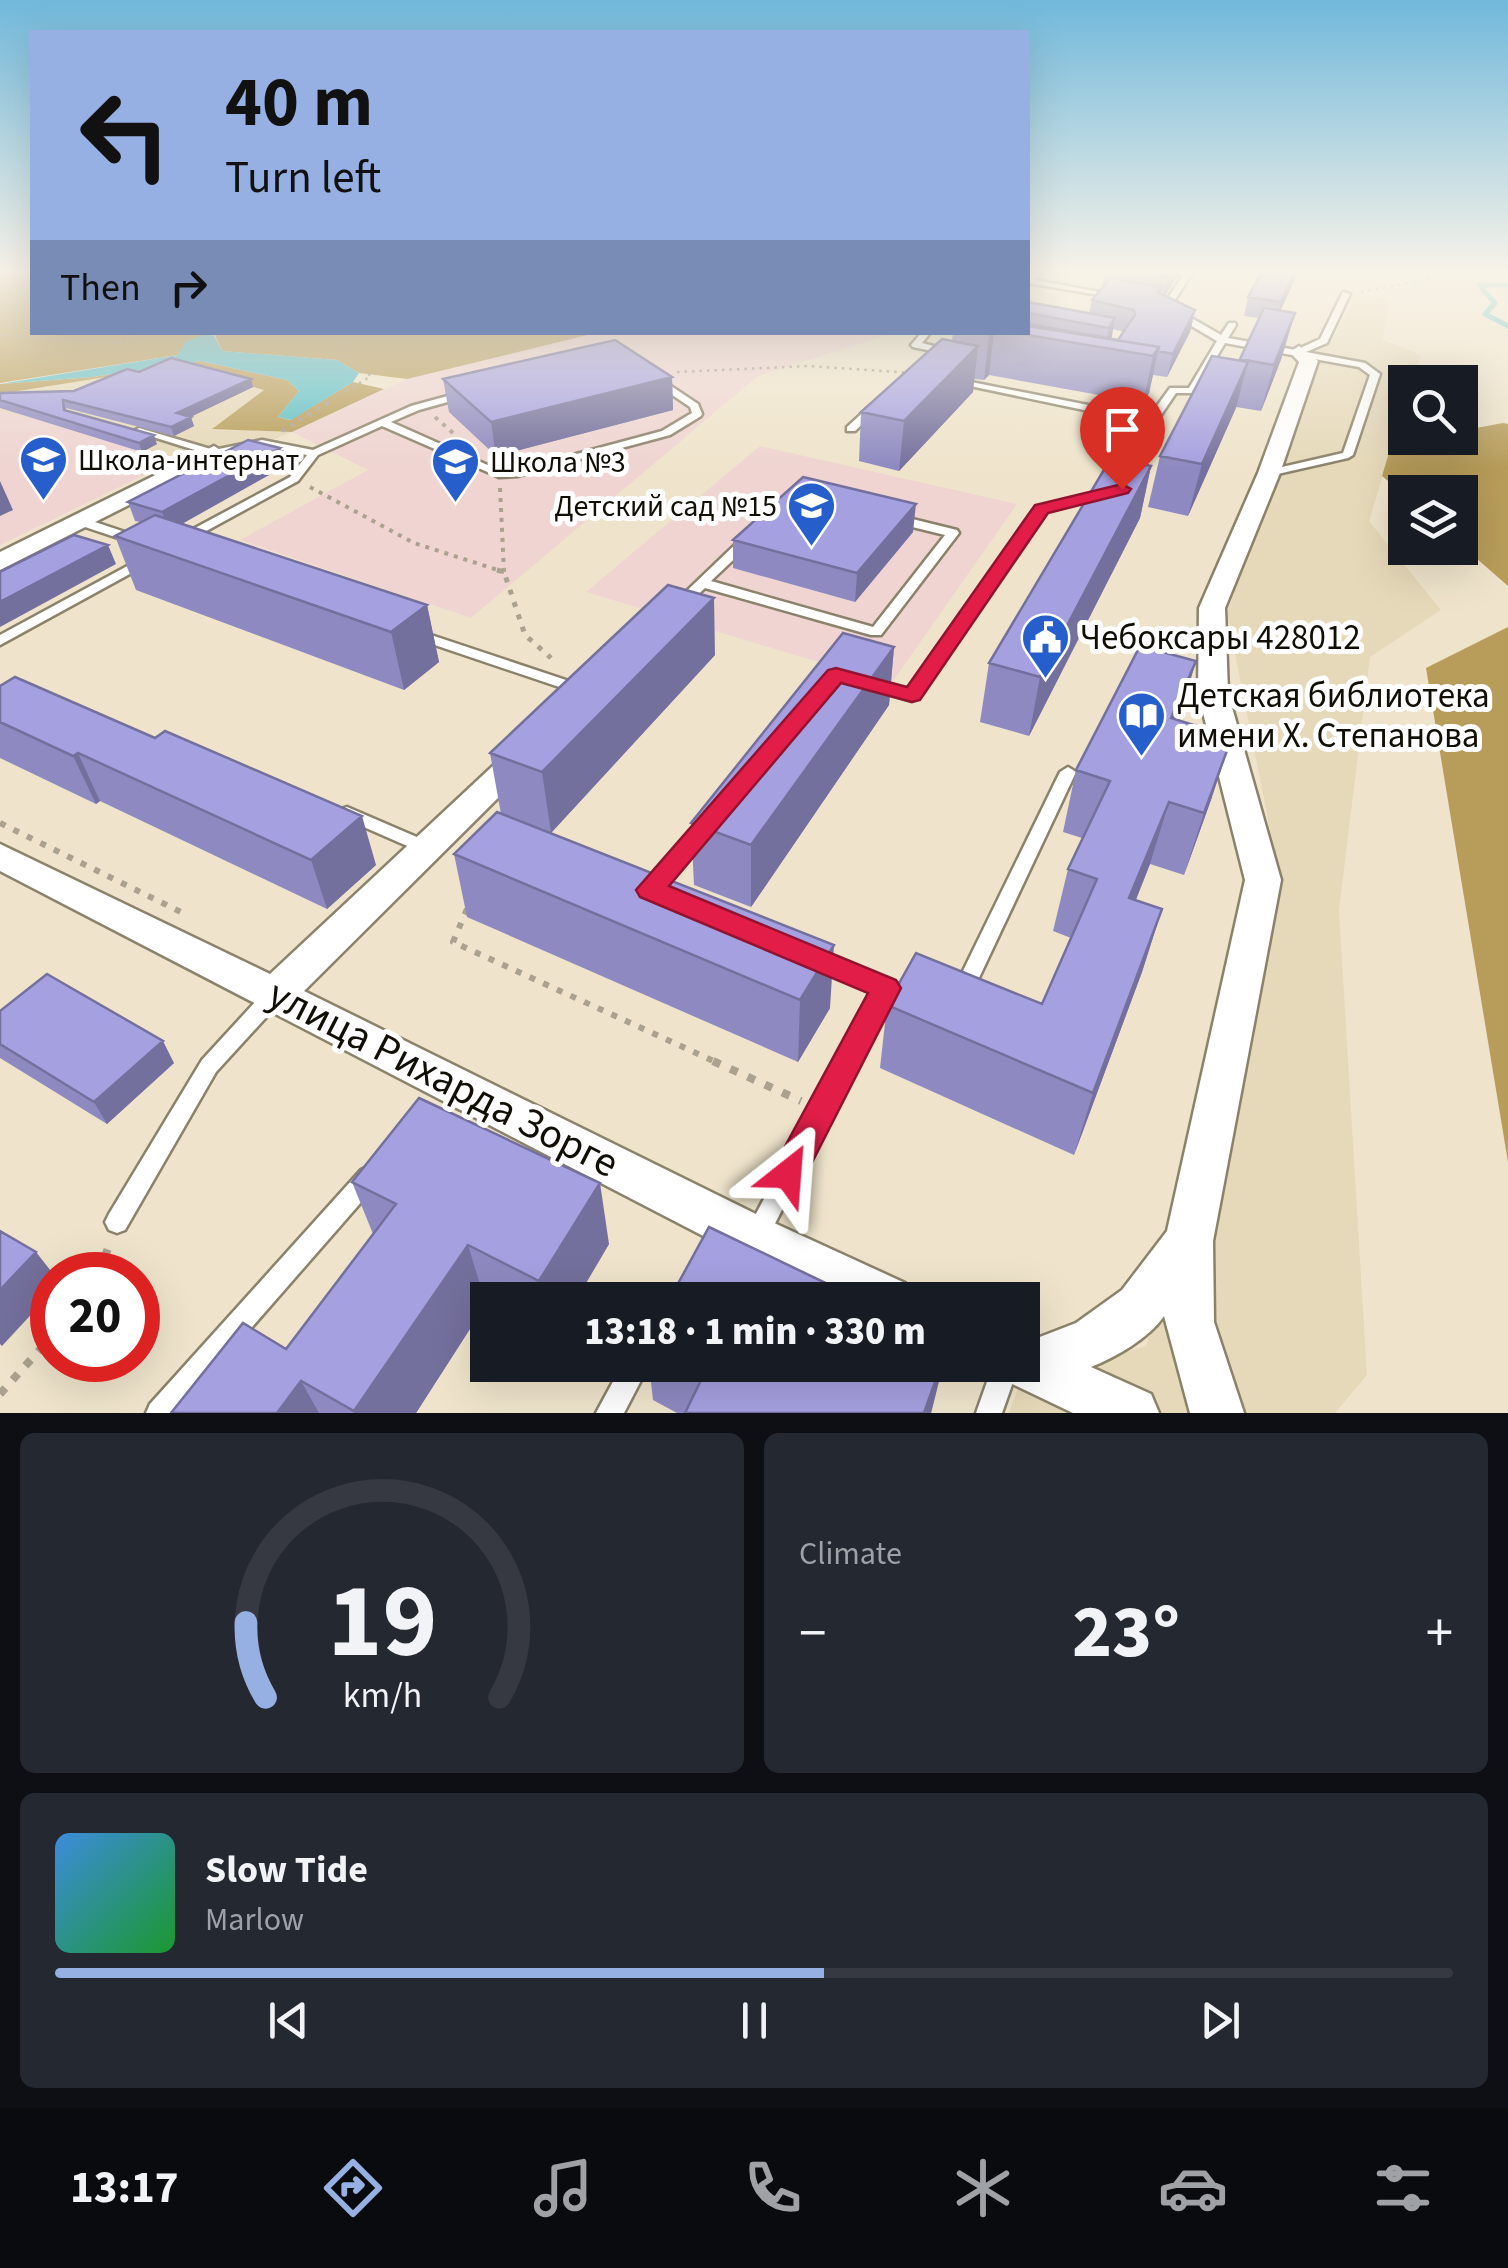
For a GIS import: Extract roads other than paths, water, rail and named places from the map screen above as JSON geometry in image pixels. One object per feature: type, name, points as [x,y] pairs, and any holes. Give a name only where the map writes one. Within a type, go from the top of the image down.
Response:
[{"type":"street","points":[[1218,1413],[1189,1322],[1190,1242],[1263,880],[1213,693],[1212,608],[1269,474],[1308,362],[1300,352]]},
{"type":"street","points":[[0,562],[214,453]]},
{"type":"street","points":[[276,994],[427,848],[471,817],[553,726],[613,668]]},
{"type":"street","name":"улица Рихарда Зорге","points":[[0,856],[276,994],[446,1090],[726,1230],[846,1282]]},
{"type":"street","points":[[1040,1358],[1093,1340],[1140,1308],[1190,1242]]},
{"type":"street","points":[[1040,1374],[1132,1413]]},
{"type":"lane","points":[[923,336],[916,345],[961,353]]},
{"type":"lane","points":[[1215,336],[1362,365],[1375,374],[1348,455],[1269,474]]},
{"type":"lane","points":[[1153,386],[1192,391],[1225,336]]},
{"type":"lane","points":[[1300,352],[1324,341],[1326,336]]},
{"type":"lane","points":[[912,373],[942,350]]},
{"type":"lane","points":[[382,422],[499,474],[517,473],[666,433],[690,422],[696,414],[694,406],[644,371]]},
{"type":"lane","points":[[950,380],[1152,421]]},
{"type":"lane","points":[[855,680],[912,696],[1041,509],[1122,489],[1152,421],[1172,390]]},
{"type":"lane","points":[[180,541],[294,479],[314,453],[415,408],[474,392]]},
{"type":"lane","points":[[851,429],[888,396]]},
{"type":"lane","points":[[126,428],[214,453],[262,443],[314,453]]},
{"type":"lane","points":[[702,583],[876,632],[953,533],[883,516]]},
{"type":"lane","points":[[80,521],[147,544]]},
{"type":"lane","points":[[664,620],[755,532]]},
{"type":"lane","points":[[0,640],[164,550]]},
{"type":"lane","points":[[404,630],[588,692]]},
{"type":"lane","points":[[795,950],[918,1000],[938,997],[968,980],[1068,772]]},
{"type":"lane","points":[[326,804],[427,848]]},
{"type":"lane","points":[[650,890],[712,818]]},
{"type":"lane","points":[[726,1230],[822,1110],[886,988]]},
{"type":"lane","points":[[117,1222],[209,1066],[276,994]]},
{"type":"lane","points":[[159,1413],[388,1155]]},
{"type":"lane","points":[[610,1413],[627,1382]]},
{"type":"lane","points":[[989,1413],[1009,1382]]},
{"type":"water","points":[[214,336],[222,351],[337,360],[359,373],[353,382],[291,420],[278,417],[299,391],[287,380],[201,361],[92,377],[0,384],[178,355],[185,342]]},
{"type":"place","name":"Школа-интернат","points":[[43,502]]},
{"type":"place","name":"Школа №3","points":[[455,504]]},
{"type":"place","name":"Детский сад №15","points":[[812,548]]},
{"type":"place","name":"Чебоксары 428012","points":[[1045,680]]},
{"type":"place","name":"Детская библиотека имени Х. Степанова","points":[[1142,758]]}]
